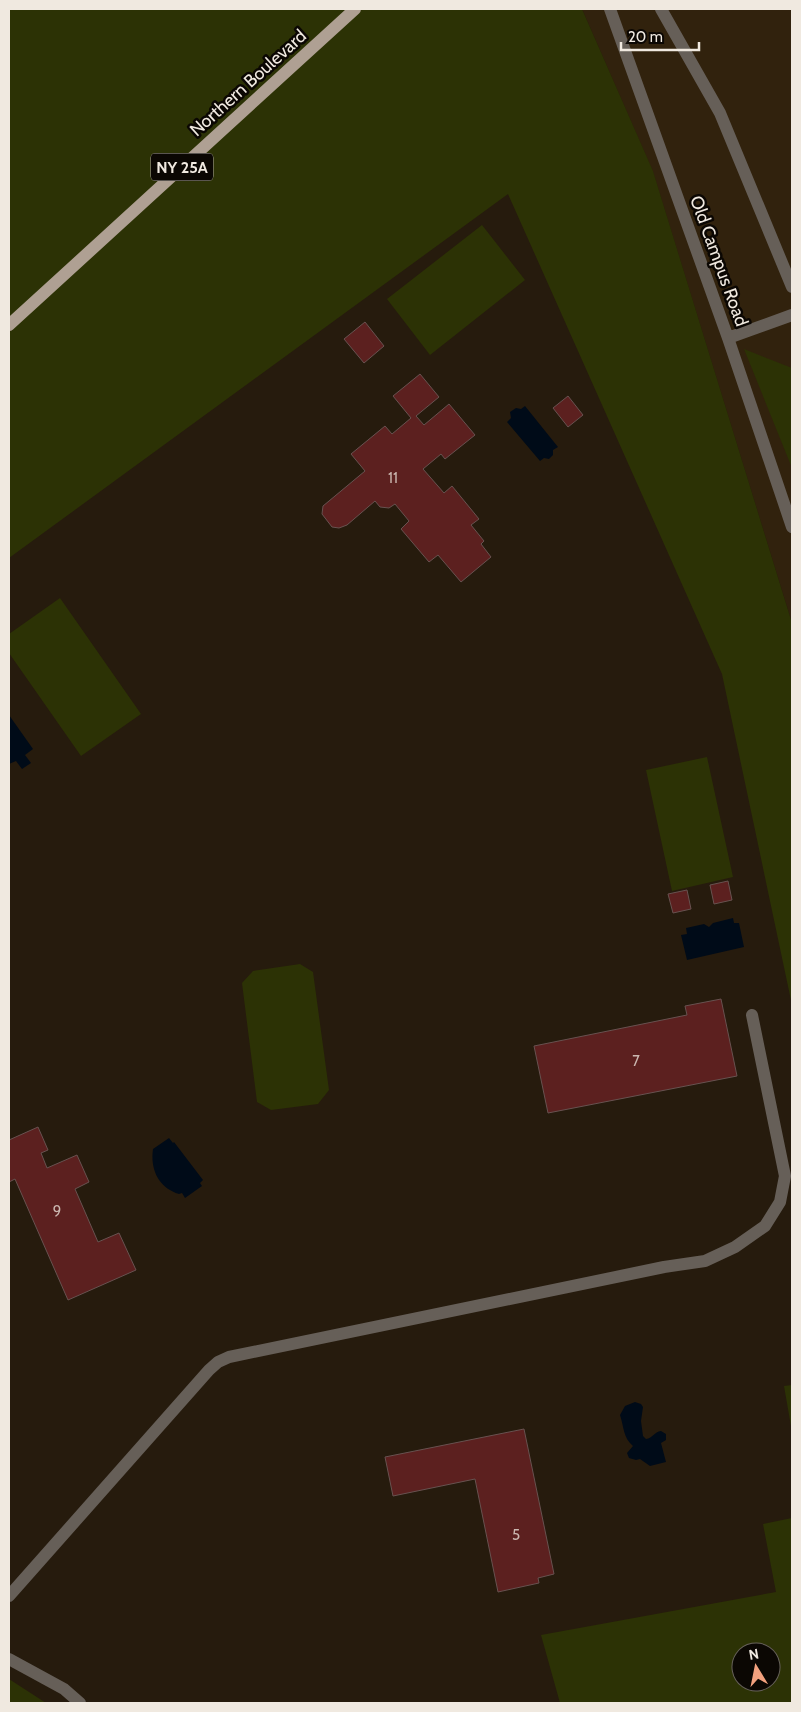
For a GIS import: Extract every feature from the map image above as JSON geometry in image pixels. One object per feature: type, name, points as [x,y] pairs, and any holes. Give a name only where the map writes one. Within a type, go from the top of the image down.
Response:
[{"type":"main road","name":"Northern Boulevard","points":[[9,324],[355,9]]},
{"type":"street","name":"Old Campus Road","points":[[610,9],[728,338],[792,527]]},
{"type":"street","points":[[661,9],[720,113],[792,287]]},
{"type":"street","points":[[728,338],[792,315]]},
{"type":"street","points":[[9,1596],[218,1362],[239,1354],[654,1269],[705,1261],[736,1247],[765,1226],[780,1202],[785,1176],[752,1015]]},
{"type":"street","points":[[9,1659],[64,1689],[80,1703]]},
{"type":"shaded area","points":[[582,9],[792,9],[792,623],[653,172]]},
{"type":"green space","points":[[9,9],[582,9],[653,171],[792,623],[792,1005],[722,674],[508,194],[9,558]]},
{"type":"green space","points":[[482,225],[525,280],[430,355],[387,299]]},
{"type":"green space","points":[[744,349],[792,368],[792,468]]},
{"type":"green space","points":[[60,598],[141,714],[81,756],[9,653],[9,634]]},
{"type":"green space","points":[[707,757],[733,877],[672,891],[646,770]]},
{"type":"green space","points":[[300,964],[313,972],[329,1090],[318,1104],[271,1110],[257,1102],[242,983],[253,971]]},
{"type":"green space","points":[[792,1385],[792,1432],[784,1386]]},
{"type":"green space","points":[[792,1518],[792,1703],[560,1703],[541,1635],[776,1592],[763,1524]]},
{"type":"green space","points":[[9,1679],[46,1703],[9,1703]]},
{"type":"water","points":[[525,406],[558,447],[553,450],[553,455],[549,459],[544,458],[540,461],[507,422],[511,418],[510,412]]},
{"type":"water","points":[[9,715],[33,749],[25,755],[31,763],[22,769],[16,761],[9,764]]},
{"type":"water","points":[[733,918],[734,923],[739,923],[744,947],[687,960],[681,935],[687,934],[686,928],[704,924],[709,927],[713,923]]},
{"type":"water","points":[[169,1138],[203,1180],[200,1183],[202,1186],[185,1198],[182,1193],[179,1194],[172,1191],[161,1183],[153,1164],[153,1149]]},
{"type":"water","points":[[635,1402],[643,1407],[641,1421],[643,1436],[646,1439],[661,1431],[666,1434],[666,1440],[661,1443],[666,1462],[650,1466],[640,1459],[629,1458],[627,1453],[633,1446],[626,1436],[620,1415],[625,1406]]},
{"type":"building","points":[[365,322],[384,346],[364,363],[344,339]]},
{"type":"building","points":[[420,374],[439,397],[416,416],[424,425],[449,404],[475,435],[445,459],[441,454],[423,469],[444,493],[452,486],[479,519],[471,525],[484,541],[481,544],[491,557],[461,582],[438,555],[429,562],[401,529],[409,521],[395,504],[389,508],[380,507],[375,501],[347,525],[339,528],[332,527],[322,514],[323,506],[365,471],[351,454],[385,426],[392,434],[411,418],[393,396]]},
{"type":"building","points":[[568,396],[583,415],[568,427],[553,408]]},
{"type":"building","points":[[728,881],[732,900],[714,904],[710,885]]},
{"type":"building","points":[[687,890],[691,909],[673,913],[668,894]]},
{"type":"building","points":[[721,999],[737,1076],[548,1113],[534,1046],[687,1015],[685,1006]]},
{"type":"building","points":[[38,1127],[48,1150],[41,1153],[47,1168],[77,1155],[89,1182],[75,1189],[98,1242],[119,1233],[136,1270],[68,1300],[15,1179],[9,1182],[9,1140]]},
{"type":"building","points":[[524,1429],[554,1574],[538,1578],[539,1583],[498,1592],[475,1479],[393,1496],[385,1457]]}]
